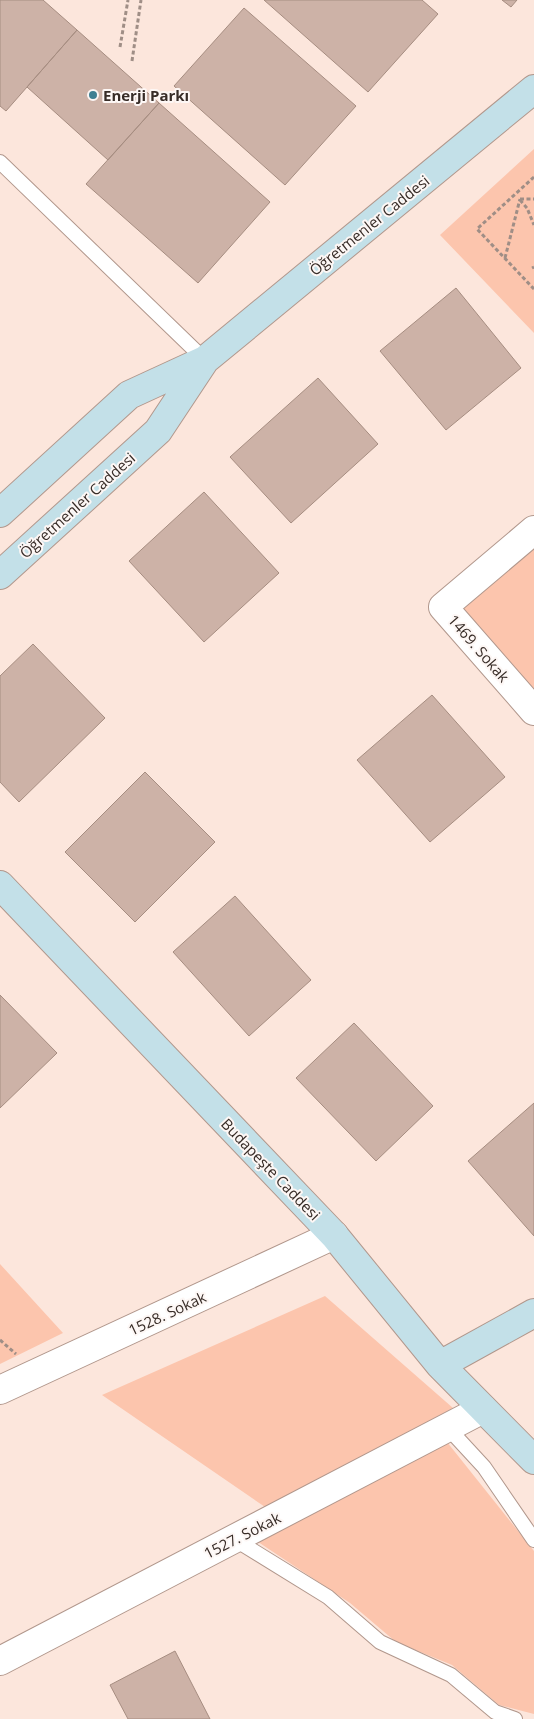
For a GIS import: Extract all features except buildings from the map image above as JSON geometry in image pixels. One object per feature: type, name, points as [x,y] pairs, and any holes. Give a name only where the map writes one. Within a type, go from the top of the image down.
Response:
[{"type":"main road","name":"Öğretmenler Caddesi","points":[[0,513],[129,395],[205,360],[534,89]]},
{"type":"main road","name":"Öğretmenler Caddesi","points":[[0,575],[158,432],[205,360]]},
{"type":"main road","name":"Budapeşte Caddesi","points":[[2,892],[334,1235],[440,1365],[534,1460]]},
{"type":"main road","points":[[440,1365],[534,1313]]},
{"type":"street","name":"1469. Sokak","points":[[534,530],[443,607],[534,711]]},
{"type":"street","name":"1528. Sokak","points":[[0,1390],[334,1235]]},
{"type":"street","name":"1527. Sokak","points":[[0,1660],[483,1409]]},
{"type":"lane","points":[[0,162],[205,360]]},
{"type":"lane","points":[[448,1428],[484,1467],[534,1540]]},
{"type":"lane","points":[[234,1539],[328,1597],[380,1642],[451,1675],[495,1712],[515,1719]]},
{"type":"path","points":[[120,47],[128,0]]},
{"type":"path","points":[[132,60],[141,0]]},
{"type":"path","points":[[534,176],[477,229],[534,289]]},
{"type":"path","points":[[505,258],[520,199]]},
{"type":"path","points":[[520,199],[534,199]]},
{"type":"path","points":[[520,199],[527,208],[534,225]]},
{"type":"shaded area","points":[[534,149],[534,333],[440,235]]},
{"type":"shaded area","points":[[534,543],[534,698],[457,609]]},
{"type":"shaded area","points":[[0,1264],[63,1333],[0,1364]]},
{"type":"shaded area","points":[[325,1296],[453,1408],[268,1509],[102,1395]]},
{"type":"shaded area","points":[[443,1437],[534,1551],[534,1714],[499,1705],[452,1665],[396,1642],[350,1603],[252,1538]]},
{"type":"place","name":"Enerji Parkı","points":[[93,95]]}]
